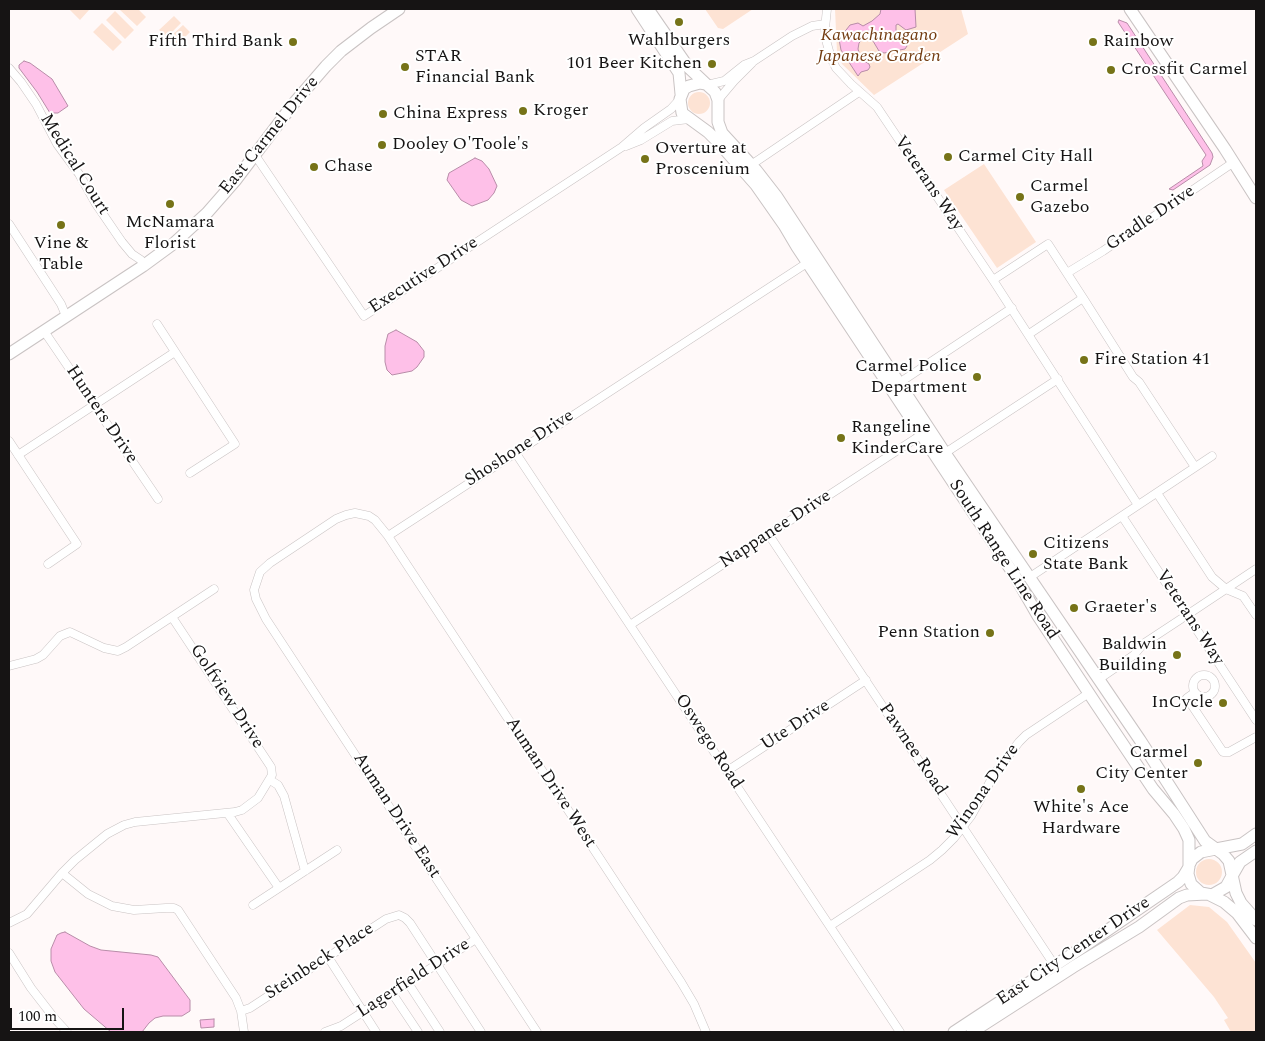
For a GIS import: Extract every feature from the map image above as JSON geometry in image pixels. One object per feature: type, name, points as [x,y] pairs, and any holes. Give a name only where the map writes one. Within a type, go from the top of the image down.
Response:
[{"type":"main road","name":"East Carmel Drive","points":[[9,354],[173,244],[208,213],[237,180],[294,103],[326,66],[341,51],[370,28],[399,9]]},
{"type":"main road","points":[[637,9],[681,77],[680,97],[682,113],[690,120],[706,120],[714,114],[718,103],[715,92],[688,67],[648,9]]},
{"type":"main road","points":[[1130,9],[1234,162],[1256,198]]},
{"type":"main road","points":[[680,97],[694,83],[706,84]]},
{"type":"main road","name":"South Range Line Road","points":[[718,103],[720,130],[777,197],[945,453],[1099,679],[1203,838],[1216,849]]},
{"type":"main road","name":"South Range Line Road","points":[[690,120],[708,132],[756,185],[784,225],[1015,576],[1038,616],[1153,789],[1184,829],[1189,840],[1189,866]]},
{"type":"main road","points":[[1256,834],[1242,844],[1198,854],[1192,858],[1188,878],[1198,891],[1224,902],[1237,913],[1256,938]]},
{"type":"main road","points":[[1216,849],[1229,861],[1234,888],[1240,900],[1256,920]]},
{"type":"main road","points":[[1208,895],[1223,890],[1240,862],[1256,850]]},
{"type":"main road","name":"East City Center Drive","points":[[972,1032],[1178,882],[1189,866]]},
{"type":"main road","name":"East City Center Drive","points":[[954,1032],[1058,970],[1139,927],[1179,898],[1187,895],[1208,895]]},
{"type":"street","name":"Veterans Way","points":[[827,9],[825,24],[826,40],[833,63],[859,92],[877,107],[1029,334]]},
{"type":"street","points":[[706,84],[724,80],[744,65],[754,61],[808,28],[825,24]]},
{"type":"street","points":[[718,103],[754,61]]},
{"type":"street","name":"Medical Court","points":[[9,68],[36,104],[57,144],[120,239],[142,263]]},
{"type":"street","points":[[751,165],[859,92]]},
{"type":"street","name":"Executive Drive","points":[[255,155],[364,316],[622,147],[644,128],[671,109],[680,97]]},
{"type":"street","name":"Executive Drive","points":[[622,147],[641,140],[672,121],[690,120]]},
{"type":"street","name":"Gradle Drive","points":[[1067,273],[1110,247],[1234,162]]},
{"type":"street","points":[[9,224],[61,304],[66,316]]},
{"type":"street","points":[[993,280],[1048,244],[1133,377],[1139,382],[1195,467]]},
{"type":"street","name":"Shoshone Drive","points":[[388,536],[807,262]]},
{"type":"street","points":[[1083,298],[1029,334],[1138,505]]},
{"type":"street","points":[[900,383],[1012,308]]},
{"type":"street","points":[[157,324],[235,444],[190,473]]},
{"type":"street","name":"Hunters Drive","points":[[44,330],[158,499]]},
{"type":"street","points":[[18,455],[175,352]]},
{"type":"street","points":[[945,453],[1058,379]]},
{"type":"street","name":"Nappanee Drive","points":[[630,625],[921,435]]},
{"type":"street","points":[[9,441],[77,544],[48,564]]},
{"type":"street","name":"Oswego Road","points":[[515,452],[900,1032]]},
{"type":"street","points":[[1030,577],[1212,456]]},
{"type":"street","points":[[1156,493],[1212,577],[1226,589],[1243,596],[1256,615]]},
{"type":"street","name":"Auman Drive East","points":[[388,536],[375,520],[362,514],[355,513],[336,519],[270,563],[260,572],[255,584],[256,599],[266,618],[538,1032]]},
{"type":"street","name":"Veterans Way","points":[[1122,516],[1256,720]]},
{"type":"street","name":"Pawnee Road","points":[[769,535],[1058,970]]},
{"type":"street","name":"Auman Drive West","points":[[388,536],[681,982],[694,1004],[706,1032]]},
{"type":"street","points":[[1193,611],[1256,570]]},
{"type":"street","points":[[9,666],[36,659],[43,655],[60,636],[70,632],[104,648],[118,651],[214,589]]},
{"type":"street","name":"Golfview Drive","points":[[172,616],[271,767],[273,772],[270,780],[278,785],[284,796],[305,871]]},
{"type":"street","points":[[1099,679],[1134,655],[1143,644],[1181,619]]},
{"type":"street","points":[[1213,680],[1224,672]]},
{"type":"street","points":[[1206,675],[1213,680],[1215,688],[1210,695],[1202,697],[1194,693],[1192,684],[1197,677],[1206,675]]},
{"type":"street","name":"Ute Drive","points":[[727,771],[866,680]]},
{"type":"street","name":"Winona Drive","points":[[830,926],[930,860],[963,827],[995,773],[1019,742],[1090,693]]},
{"type":"street","points":[[1194,693],[1187,698],[1223,752],[1229,752],[1242,743],[1256,737]]},
{"type":"street","points":[[9,923],[28,914],[75,860],[108,834],[124,825],[149,820],[228,814],[242,810],[258,798],[270,780]]},
{"type":"street","points":[[228,814],[279,888]]},
{"type":"street","points":[[253,905],[336,850]]},
{"type":"street","points":[[62,873],[88,894],[112,906],[134,910],[166,908],[178,910],[236,998],[241,1011],[244,1032]]},
{"type":"street","name":"Steinbeck Place","points":[[241,1011],[250,1008],[386,919],[399,916],[408,920],[437,964]]},
{"type":"street","name":"Lagerfield Drive","points":[[325,1032],[341,1026],[476,939]]},
{"type":"street","points":[[9,953],[31,988],[55,1020],[67,1032]]},
{"type":"street","points":[[328,957],[376,1032]]},
{"type":"street","points":[[437,964],[480,1032]]},
{"type":"street","points":[[408,983],[440,1032]]},
{"type":"street","points":[[392,993],[418,1032]]},
{"type":"green space","points":[[69,9],[87,9],[89,10],[80,20]]},
{"type":"green space","points":[[119,9],[138,9],[146,17],[137,26]]},
{"type":"green space","points":[[705,9],[753,9],[723,29],[718,28]]},
{"type":"green space","name":"Kawachinagano Japanese Garden","points":[[835,9],[961,9],[968,34],[874,95],[842,64],[837,52]]},
{"type":"green space","points":[[115,11],[134,30],[125,39],[106,20]]},
{"type":"green space","points":[[174,16],[181,23],[167,37],[159,30]]},
{"type":"green space","points":[[102,23],[122,42],[113,51],[93,32]]},
{"type":"green space","points":[[183,25],[190,32],[175,47],[168,39]]},
{"type":"green space","points":[[699,92],[707,95],[710,103],[707,111],[699,114],[691,111],[688,103],[691,95]]},
{"type":"green space","points":[[984,164],[1036,242],[997,268],[944,190]]},
{"type":"green space","points":[[1209,859],[1218,863],[1222,872],[1218,881],[1209,885],[1200,881],[1196,872],[1200,863]]},
{"type":"green space","points":[[1190,905],[1209,907],[1227,922],[1256,963],[1256,1032],[1231,1032],[1224,1020],[1228,1018],[1214,997],[1157,930]]},
{"type":"shaded area","points":[[881,9],[915,9],[916,27],[906,30],[898,24],[896,25],[899,37],[905,41],[907,46],[905,49],[884,53],[879,51],[873,41],[864,38],[859,43],[858,49],[861,59],[869,64],[870,67],[858,76],[841,50],[839,39],[850,25],[858,23],[863,26],[880,14]]},
{"type":"shaded area","points":[[1119,20],[1127,23],[1212,153],[1213,157],[1210,165],[1173,190],[1169,189],[1203,166],[1202,161],[1206,155],[1118,22]]},
{"type":"shaded area","points":[[24,61],[30,63],[52,79],[68,106],[58,113],[50,113],[19,68],[19,65]]},
{"type":"shaded area","points":[[475,158],[482,161],[489,169],[497,186],[488,200],[472,206],[461,200],[447,180],[449,173]]},
{"type":"shaded area","points":[[396,330],[417,342],[424,351],[424,357],[412,371],[392,375],[387,370],[385,362],[385,346],[388,334]]},
{"type":"shaded area","points":[[65,932],[101,950],[158,957],[190,1000],[190,1011],[182,1016],[155,1018],[142,1032],[111,1032],[84,1009],[55,972],[51,961],[51,949],[57,935]]},
{"type":"shaded area","points":[[214,1019],[214,1027],[201,1028],[200,1020]]},
{"type":"place","name":"Wahlburgers","points":[[679,22]]},
{"type":"place","name":"Fifth Third Bank","points":[[293,42]]},
{"type":"place","name":"Rainbow","points":[[1093,42]]},
{"type":"place","name":"101 Beer Kitchen","points":[[712,64]]},
{"type":"place","name":"STAR Financial Bank","points":[[405,67]]},
{"type":"place","name":"Crossfit Carmel","points":[[1111,70]]},
{"type":"place","name":"Kroger","points":[[523,111]]},
{"type":"place","name":"China Express","points":[[383,114]]},
{"type":"place","name":"Dooley O'Toole's","points":[[382,145]]},
{"type":"place","name":"Carmel City Hall","points":[[948,157]]},
{"type":"place","name":"Overture at Proscenium","points":[[645,159]]},
{"type":"place","name":"Chase","points":[[314,167]]},
{"type":"place","name":"Carmel Gazebo","points":[[1020,197]]},
{"type":"place","name":"McNamara Florist","points":[[170,204]]},
{"type":"place","name":"Vine & Table","points":[[61,225]]},
{"type":"place","name":"Fire Station 41","points":[[1084,360]]},
{"type":"place","name":"Carmel Police Department","points":[[977,377]]},
{"type":"place","name":"Rangeline KinderCare","points":[[841,438]]},
{"type":"place","name":"Citizens State Bank","points":[[1033,554]]},
{"type":"place","name":"Graeter's","points":[[1074,608]]},
{"type":"place","name":"Penn Station","points":[[990,633]]},
{"type":"place","name":"Baldwin Building","points":[[1177,655]]},
{"type":"place","name":"InCycle","points":[[1223,703]]},
{"type":"place","name":"Carmel City Center","points":[[1198,763]]},
{"type":"place","name":"White's Ace Hardware","points":[[1081,789]]}]
